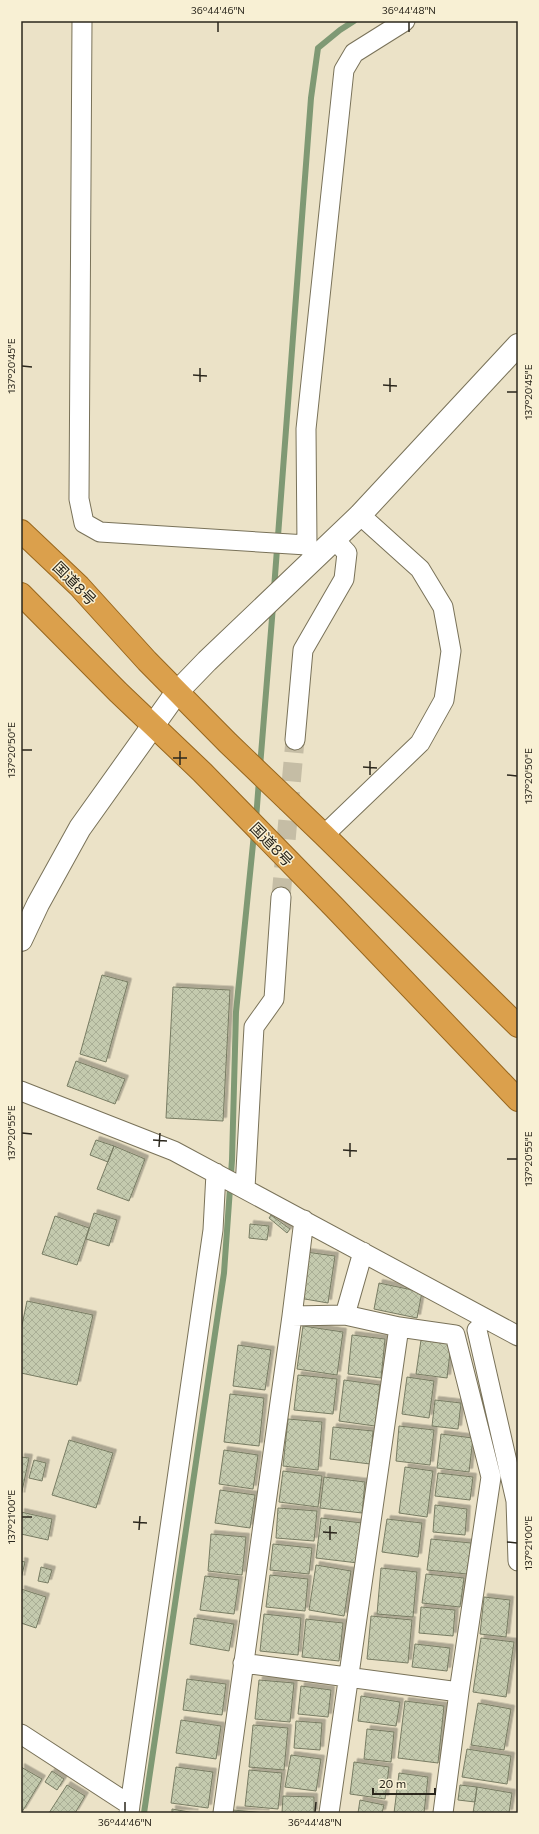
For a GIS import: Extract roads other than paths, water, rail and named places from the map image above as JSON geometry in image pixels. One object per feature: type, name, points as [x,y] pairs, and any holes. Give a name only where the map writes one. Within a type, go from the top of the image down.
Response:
[{"type":"highway","name":"国道8号","points":[[21,531],[79,586],[178,692],[518,1026]]},
{"type":"highway","name":"国道8号","points":[[21,594],[118,692],[154,725],[334,907],[518,1100]]},
{"type":"street","points":[[82,21],[79,499],[84,522],[100,532],[311,550]]},
{"type":"street","points":[[311,550],[306,429],[344,70],[354,53],[405,21]]},
{"type":"street","points":[[21,940],[38,904],[80,828],[178,692],[311,550],[335,540],[360,515],[518,345]]},
{"type":"street","points":[[324,835],[420,742],[444,700],[451,651],[443,607],[420,569],[360,515]]},
{"type":"street","points":[[295,740],[303,650],[344,579],[347,553],[335,540]]},
{"type":"street","points":[[245,1188],[254,1027],[274,999],[281,897]]},
{"type":"street","points":[[21,1091],[174,1151],[216,1172],[518,1336]]},
{"type":"street","points":[[21,1734],[130,1809],[213,1230],[216,1172]]},
{"type":"street","points":[[223,1813],[304,1220]]},
{"type":"street","points":[[345,1315],[363,1252]]},
{"type":"street","points":[[292,1316],[345,1315],[399,1327],[455,1335],[491,1477],[459,1692],[443,1813]]},
{"type":"street","points":[[329,1813],[399,1327]]},
{"type":"street","points":[[476,1330],[516,1501],[518,1561]]},
{"type":"street","points":[[243,1663],[459,1692]]},
{"type":"waterway","points":[[274,589],[311,98],[318,48],[340,30],[354,21]]},
{"type":"waterway","points":[[260,767],[273,606]]},
{"type":"waterway","points":[[256,819],[259,780]]},
{"type":"waterway","points":[[144,1813],[224,1273],[232,1160],[236,1012],[254,834]]},
{"type":"tunnel","points":[[281,897],[295,740]]}]
